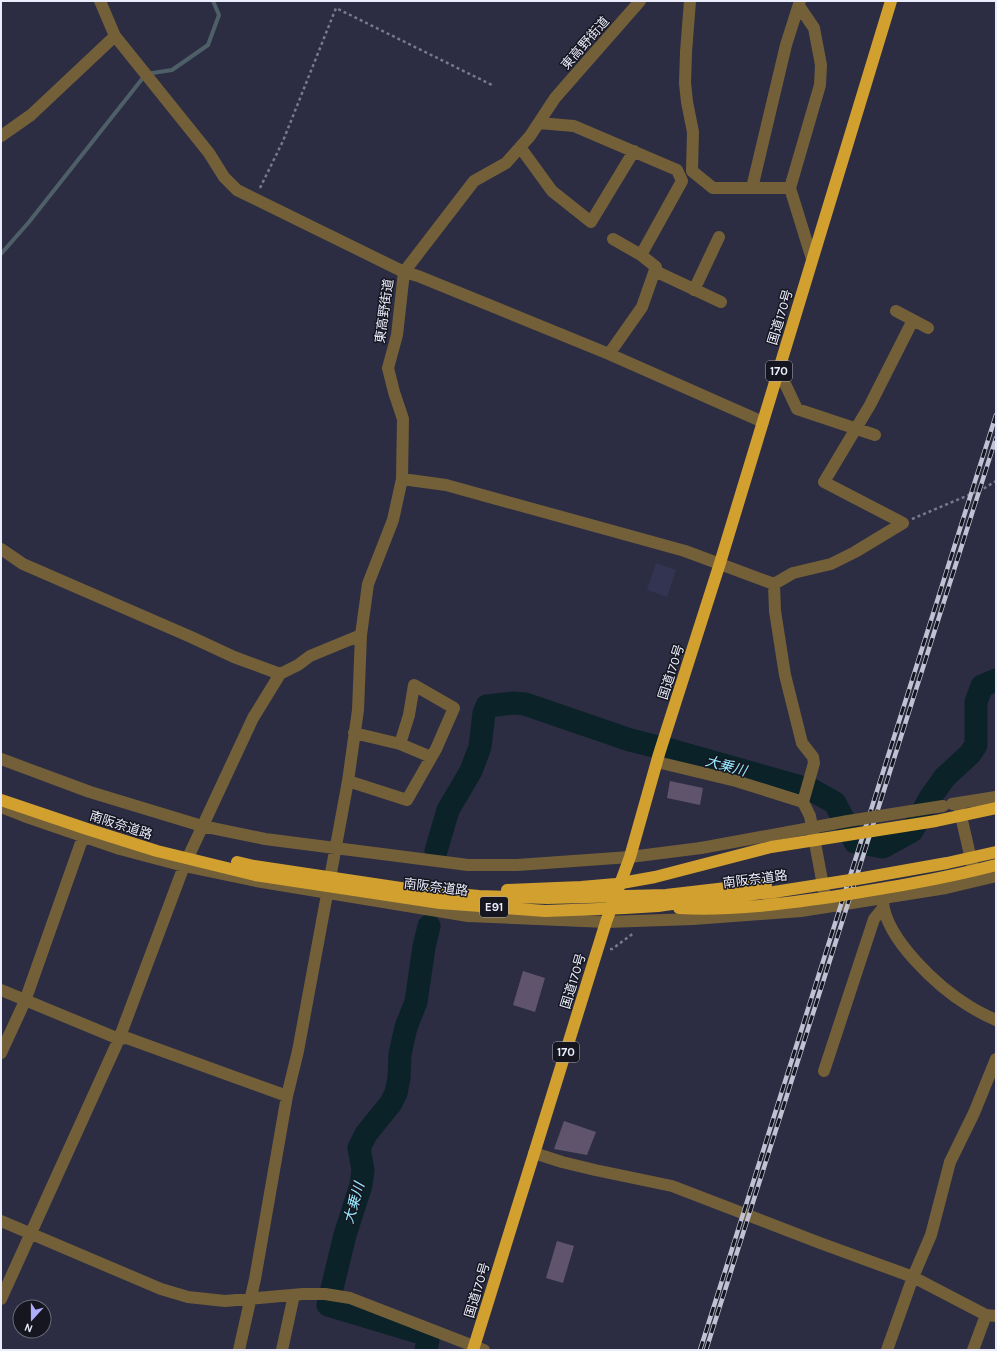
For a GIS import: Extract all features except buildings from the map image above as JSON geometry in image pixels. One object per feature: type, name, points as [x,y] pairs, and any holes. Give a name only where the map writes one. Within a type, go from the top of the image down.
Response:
[{"type":"highway","name":"国道170号","points":[[477,1349],[534,1153],[606,922],[630,857],[658,758],[720,563],[891,1]]},
{"type":"highway","name":"南阪奈道路","points":[[1,791],[94,824],[161,844],[254,866],[414,890],[479,896],[547,898],[666,895],[735,886],[773,885],[945,856],[996,844]]},
{"type":"highway","name":"南阪奈道路","points":[[1,800],[157,851],[262,876],[440,903],[545,911],[658,906],[774,892],[947,864],[996,852]]},
{"type":"highway","points":[[414,890],[553,888],[616,884],[655,877],[771,847],[936,821],[996,808]]},
{"type":"highway","points":[[658,906],[700,909],[778,905],[949,877],[996,865]]},
{"type":"street","points":[[100,1],[115,36],[209,153],[224,177],[237,190],[404,272],[418,276],[609,354],[763,422]]},
{"type":"street","name":"東高野街道","points":[[240,1350],[255,1279],[287,1096],[298,1051],[348,781],[358,710],[361,634],[368,584],[392,520],[402,479],[403,419],[388,368],[397,336],[404,272],[474,181],[506,163],[539,123],[555,98],[640,1]]},
{"type":"street","points":[[690,1],[685,83],[692,132],[692,171],[713,188],[790,188]]},
{"type":"street","points":[[752,188],[786,45],[799,3]]},
{"type":"street","points":[[799,3],[814,28],[821,65],[820,85],[790,188],[812,259]]},
{"type":"street","points":[[1,136],[31,115],[115,36]]},
{"type":"street","points":[[539,123],[574,126],[677,170],[682,181],[641,255]]},
{"type":"street","points":[[520,147],[552,191],[592,222],[634,151]]},
{"type":"street","points":[[694,290],[719,237]]},
{"type":"street","points":[[609,354],[642,307],[656,267],[641,255],[613,239]]},
{"type":"street","points":[[655,271],[721,302]]},
{"type":"street","points":[[896,311],[928,328]]},
{"type":"street","points":[[903,523],[824,482],[870,405],[913,320]]},
{"type":"street","points":[[778,371],[797,409],[875,435]]},
{"type":"street","points":[[402,479],[446,485],[685,551],[774,584]]},
{"type":"street","points":[[774,584],[793,573],[831,564],[855,552],[903,523]]},
{"type":"street","points":[[1,549],[24,564],[191,636],[234,657],[280,674]]},
{"type":"street","points":[[774,584],[775,611],[785,675],[802,743],[813,757],[814,763],[806,793],[827,907]]},
{"type":"street","points":[[1,1299],[119,1039],[184,866],[253,718],[280,674],[298,665],[310,656],[361,634]]},
{"type":"street","points":[[348,781],[407,800],[431,757],[454,708],[414,685],[409,715],[400,744]]},
{"type":"street","points":[[354,733],[400,744],[431,757]]},
{"type":"street","points":[[658,758],[736,781],[806,793]]},
{"type":"street","points":[[1,759],[90,792],[202,826],[265,839],[468,866],[517,865],[630,857],[702,848],[848,821],[996,797]]},
{"type":"street","points":[[958,803],[976,881]]},
{"type":"street","points":[[1,808],[120,849],[184,866],[256,881],[468,916],[606,922],[693,919],[801,911],[827,907],[883,904],[996,876]]},
{"type":"street","points":[[1,1053],[24,1000],[83,837]]},
{"type":"street","points":[[883,904],[888,922],[908,953],[943,987],[969,1006],[996,1020]]},
{"type":"street","points":[[824,1071],[874,919],[883,904]]},
{"type":"street","points":[[1,990],[119,1039],[127,1038],[287,1096]]},
{"type":"street","points":[[887,1350],[913,1277],[931,1235],[950,1162],[974,1113],[996,1059]]},
{"type":"street","points":[[534,1153],[595,1170],[672,1186],[913,1277],[991,1316],[973,1350]]},
{"type":"street","points":[[1,1221],[161,1289],[188,1297],[225,1300],[330,1294],[350,1298],[477,1349]]},
{"type":"street","points":[[282,1350],[294,1295]]},
{"type":"path","points":[[255,199],[283,141],[336,8],[492,85]]},
{"type":"path","points":[[903,523],[996,481]]},
{"type":"shaded area","points":[[656,563],[676,570],[667,597],[647,590]]},
{"type":"waterway","points":[[1,254],[29,222],[146,74],[172,70],[208,45],[219,15],[213,1]]},
{"type":"waterway","name":"大乗川","points":[[436,851],[448,810],[471,771],[480,747],[484,713],[487,706],[513,703],[525,704],[630,740],[812,790],[835,803],[855,842],[883,847],[912,831],[930,798],[945,777],[970,754],[976,745],[976,702],[982,686],[996,680]]},
{"type":"waterway","name":"大乗川","points":[[426,1350],[428,1340],[421,1333],[328,1305],[345,1235],[361,1185],[363,1170],[359,1148],[366,1134],[391,1103],[396,1093],[399,1078],[400,1054],[406,1027],[416,1002],[424,947],[429,926]]},
{"type":"railway","points":[[700,1350],[996,415]]},
{"type":"railway","points":[[706,1350],[996,438]]}]
